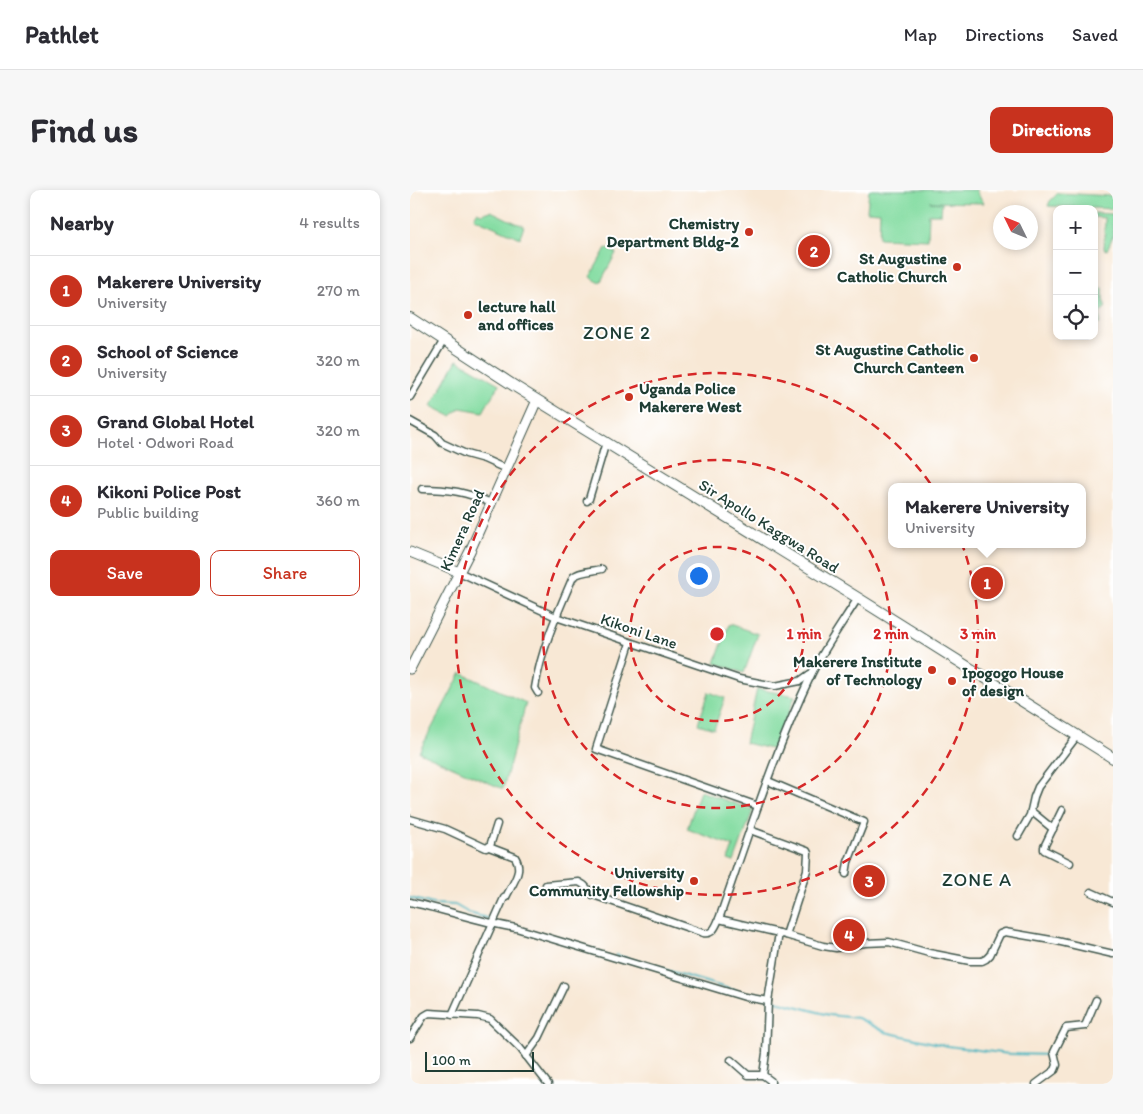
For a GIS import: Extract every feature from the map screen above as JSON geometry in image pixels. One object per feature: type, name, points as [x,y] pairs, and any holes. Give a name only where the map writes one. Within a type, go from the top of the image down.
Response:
[{"type":"main road","name":"Sir Apollo Kaggwa Road","points":[[410,318],[537,400],[1113,758]]},
{"type":"street","points":[[410,397],[444,340]]},
{"type":"street","name":"Kimera Road","points":[[410,669],[460,572],[537,400]]},
{"type":"street","points":[[410,421],[435,435],[442,443],[506,469]]},
{"type":"street","points":[[587,501],[589,500],[606,442]]},
{"type":"street","points":[[422,489],[447,489],[473,495],[491,503]]},
{"type":"street","points":[[410,552],[460,572]]},
{"type":"street","points":[[538,693],[535,685],[556,617],[575,575],[602,569]]},
{"type":"street","name":"Kikoni Lane","points":[[460,572],[556,617],[739,679],[775,686],[804,679],[813,671]]},
{"type":"street","points":[[546,884],[579,882],[593,895],[706,934],[714,928],[758,806],[813,671],[858,598]]},
{"type":"street","points":[[630,643],[596,749],[758,806]]},
{"type":"street","points":[[1018,836],[1031,811],[1038,787],[1077,736]]},
{"type":"street","points":[[768,781],[864,822],[848,862],[846,874]]},
{"type":"street","points":[[1062,810],[1044,850],[1070,864]]},
{"type":"street","points":[[1031,811],[1053,829]]},
{"type":"street","points":[[410,819],[446,829],[484,847],[489,847],[515,857],[519,868],[452,1014]]},
{"type":"street","points":[[489,847],[498,824]]},
{"type":"street","points":[[750,830],[808,853],[807,870],[782,934],[768,1001],[766,1053],[763,1075]]},
{"type":"street","points":[[1092,892],[1113,902]]},
{"type":"street","points":[[410,902],[493,924],[516,928],[745,997],[768,1001]]},
{"type":"street","points":[[719,918],[823,946],[836,948],[889,942],[929,953],[970,961],[982,961],[990,955],[1000,934],[1005,932],[1057,941],[1113,954]]},
{"type":"street","points":[[526,1056],[539,1038],[564,986]]},
{"type":"street","points":[[1036,1084],[1055,1070],[1057,1065],[1054,1052],[1066,1028],[1085,1026],[1096,1000]]},
{"type":"street","points":[[410,1038],[426,1013],[478,1016],[490,1019],[520,1048],[548,1084]]},
{"type":"street","points":[[731,1060],[748,1075],[763,1075],[771,1081],[771,1084]]},
{"type":"green space","points":[[869,190],[977,190],[984,203],[930,202],[942,203],[941,214],[929,214],[928,240],[879,238],[880,212],[867,211]]},
{"type":"green space","points":[[1058,193],[1113,196],[1113,209],[1098,208],[1098,205],[1048,206]]},
{"type":"green space","points":[[491,211],[524,226],[520,238],[474,218],[477,212],[481,214]]},
{"type":"green space","points":[[1098,213],[1113,214],[1113,236],[1107,250],[1104,249],[1105,218],[1098,217]]},
{"type":"green space","points":[[606,248],[616,253],[600,283],[590,277]]},
{"type":"green space","points":[[1098,288],[1103,288],[1103,300],[1106,307],[1100,313],[1100,323],[1098,323]]},
{"type":"green space","points":[[457,360],[499,384],[483,412],[460,408],[451,416],[431,406]]},
{"type":"green space","points":[[729,624],[758,634],[744,673],[715,663]]},
{"type":"green space","points":[[461,673],[526,703],[503,789],[419,752]]},
{"type":"green space","points":[[757,689],[795,696],[775,750],[745,743]]},
{"type":"green space","points":[[709,692],[725,698],[714,729],[698,724]]},
{"type":"green space","points":[[700,791],[753,810],[734,862],[728,860],[733,846],[687,829]]},
{"type":"waterway","points":[[410,898],[433,904],[455,905],[469,913],[494,920]]},
{"type":"waterway","points":[[616,955],[736,991]]},
{"type":"waterway","points":[[769,999],[829,1015],[858,1018],[885,1032],[948,1046],[1009,1054],[1052,1055]]},
{"type":"place","name":"Chemistry Department Bldg-2","points":[[749,232]]},
{"type":"place","name":"School of Science","points":[[814,251]]},
{"type":"place","name":"St Augustine Catholic Church","points":[[957,267]]},
{"type":"place","name":"lecture hall and offices","points":[[468,315]]},
{"type":"place","name":"St Augustine Catholic Church Canteen","points":[[974,358]]},
{"type":"place","name":"Uganda Police Makerere West","points":[[629,397]]},
{"type":"place","name":"Makerere University","points":[[987,583]]},
{"type":"place","name":"Makerere Institute of Technology","points":[[932,670]]},
{"type":"place","name":"Ipogogo House of design","points":[[952,681]]},
{"type":"place","name":"University Community Fellowship","points":[[694,881]]},
{"type":"place","name":"Grand Global Hotel","points":[[869,881]]},
{"type":"place","name":"Kikoni Police Post","points":[[849,935]]},
{"type":"district","name":"ZONE 2","points":[[617,332]]},
{"type":"district","name":"ZONE A","points":[[977,879]]}]
